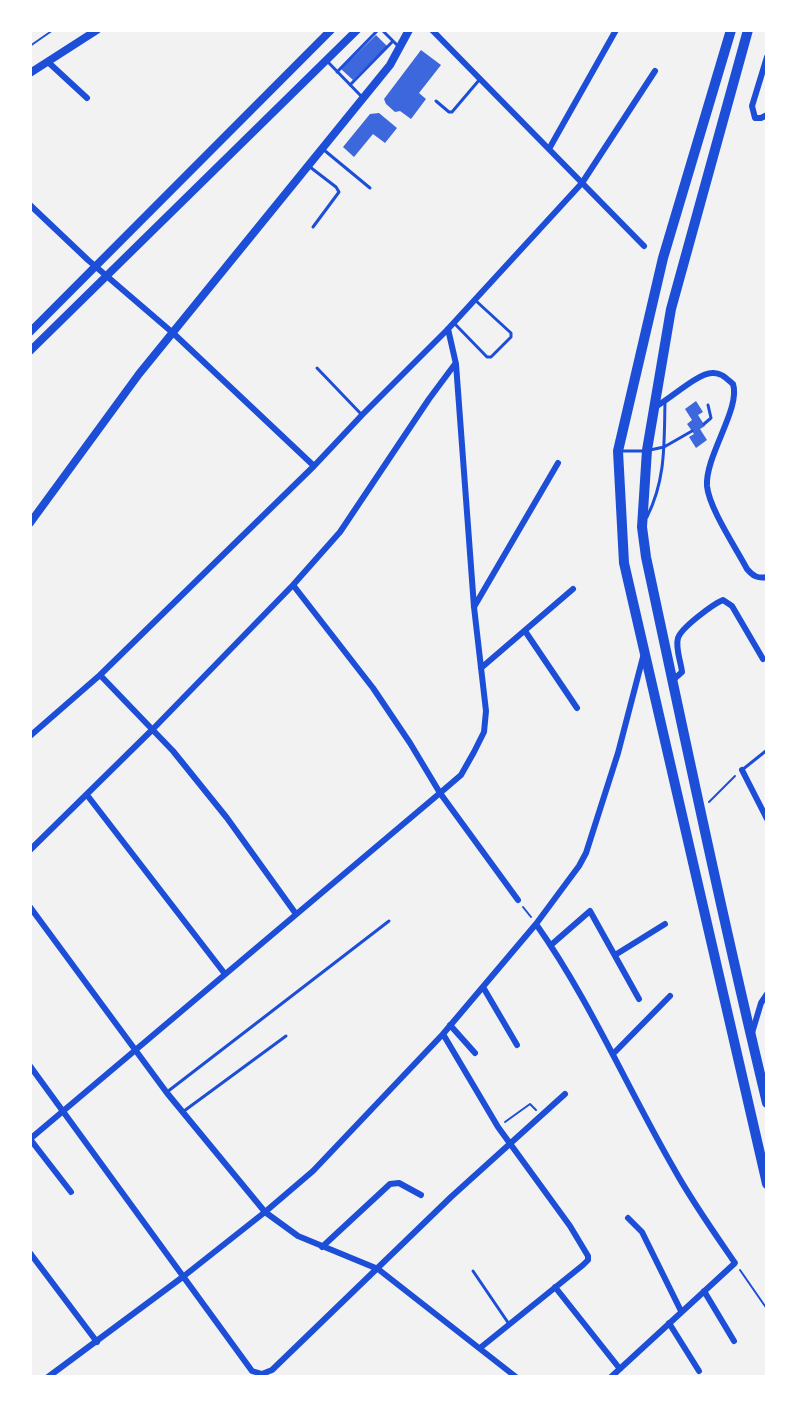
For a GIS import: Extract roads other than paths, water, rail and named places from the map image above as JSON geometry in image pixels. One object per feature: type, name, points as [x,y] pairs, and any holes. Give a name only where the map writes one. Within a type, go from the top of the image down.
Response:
[{"type":"highway","points":[[731,30],[663,258],[618,451],[624,563],[767,1184]]},
{"type":"highway","points":[[748,30],[671,309],[660,404],[647,450],[642,527],[646,557],[720,902],[767,1102]]},
{"type":"main road","points":[[30,73],[97,30]]},
{"type":"main road","points":[[30,332],[331,30]]},
{"type":"main road","points":[[30,351],[357,30]]},
{"type":"main road","points":[[30,523],[139,374],[364,99],[390,65],[396,44],[409,30]]},
{"type":"street","points":[[432,30],[644,246]]},
{"type":"street","points":[[549,149],[616,30]]},
{"type":"street","points":[[767,57],[752,106],[755,118],[759,119],[767,115]]},
{"type":"street","points":[[48,62],[87,98]]},
{"type":"street","points":[[30,736],[100,675],[314,466],[454,323],[582,183],[655,71]]},
{"type":"street","points":[[30,205],[94,266],[173,333],[314,466]]},
{"type":"street","points":[[71,1192],[30,1139],[461,775],[484,732],[486,711],[474,607],[456,364],[448,329]]},
{"type":"street","points":[[30,850],[153,729],[293,585],[340,532],[429,399],[456,364]]},
{"type":"street","points":[[660,404],[701,376],[711,372],[719,374],[733,384],[735,397],[712,459],[708,489],[712,503],[747,569],[753,576],[767,577]]},
{"type":"street","points":[[474,607],[558,463]]},
{"type":"street","points":[[293,585],[373,688],[410,742],[440,793],[518,900]]},
{"type":"street","points":[[481,668],[573,589]]},
{"type":"street","points":[[672,680],[682,672],[677,644],[680,634],[714,604],[723,600],[732,606],[763,658]]},
{"type":"street","points":[[525,631],[576,708]]},
{"type":"street","points":[[48,1377],[184,1276],[313,1171],[443,1034],[536,924],[579,866],[592,838],[618,753],[644,651]]},
{"type":"street","points":[[100,675],[173,751],[220,810],[296,914]]},
{"type":"street","points":[[742,770],[767,819]]},
{"type":"street","points":[[87,795],[225,975]]},
{"type":"street","points":[[30,907],[167,1093],[265,1212],[298,1236],[378,1269],[516,1377]]},
{"type":"street","points":[[551,945],[590,911],[639,999]]},
{"type":"street","points":[[536,924],[551,945],[613,1054],[673,1167],[735,1263],[611,1377]]},
{"type":"street","points":[[615,955],[664,924]]},
{"type":"street","points":[[483,987],[518,1045]]},
{"type":"street","points":[[751,1037],[761,1003],[767,994]]},
{"type":"street","points":[[613,1054],[670,996]]},
{"type":"street","points":[[450,1025],[475,1053]]},
{"type":"street","points":[[443,1034],[510,1146],[587,1251],[588,1260],[480,1348]]},
{"type":"street","points":[[30,1066],[252,1371],[262,1374],[272,1370],[451,1197],[510,1146],[564,1094]]},
{"type":"street","points":[[322,1246],[390,1184],[399,1183],[421,1195]]},
{"type":"street","points":[[628,1218],[642,1232],[681,1311]]},
{"type":"street","points":[[30,1253],[97,1342]]},
{"type":"street","points":[[555,1287],[620,1369]]},
{"type":"street","points":[[704,1291],[734,1341]]},
{"type":"street","points":[[669,1323],[699,1371]]},
{"type":"lane","points":[[337,72],[380,30],[396,44],[350,85]]},
{"type":"lane","points":[[326,60],[364,99]]},
{"type":"lane","points":[[436,101],[452,112],[480,79]]},
{"type":"lane","points":[[323,149],[370,188]]},
{"type":"lane","points":[[309,166],[336,187],[339,192],[313,226]]},
{"type":"lane","points":[[454,323],[487,357],[491,357],[512,337],[511,333],[475,300]]},
{"type":"lane","points":[[317,368],[362,415]]},
{"type":"lane","points":[[642,527],[656,499],[661,482],[664,447],[660,404]]},
{"type":"lane","points":[[704,424],[711,418],[708,405]]},
{"type":"lane","points":[[618,451],[664,447],[692,431]]},
{"type":"lane","points":[[742,770],[767,750]]},
{"type":"lane","points":[[167,1093],[389,921]]},
{"type":"lane","points":[[182,1112],[286,1036]]},
{"type":"lane","points":[[473,1271],[509,1324]]}]
